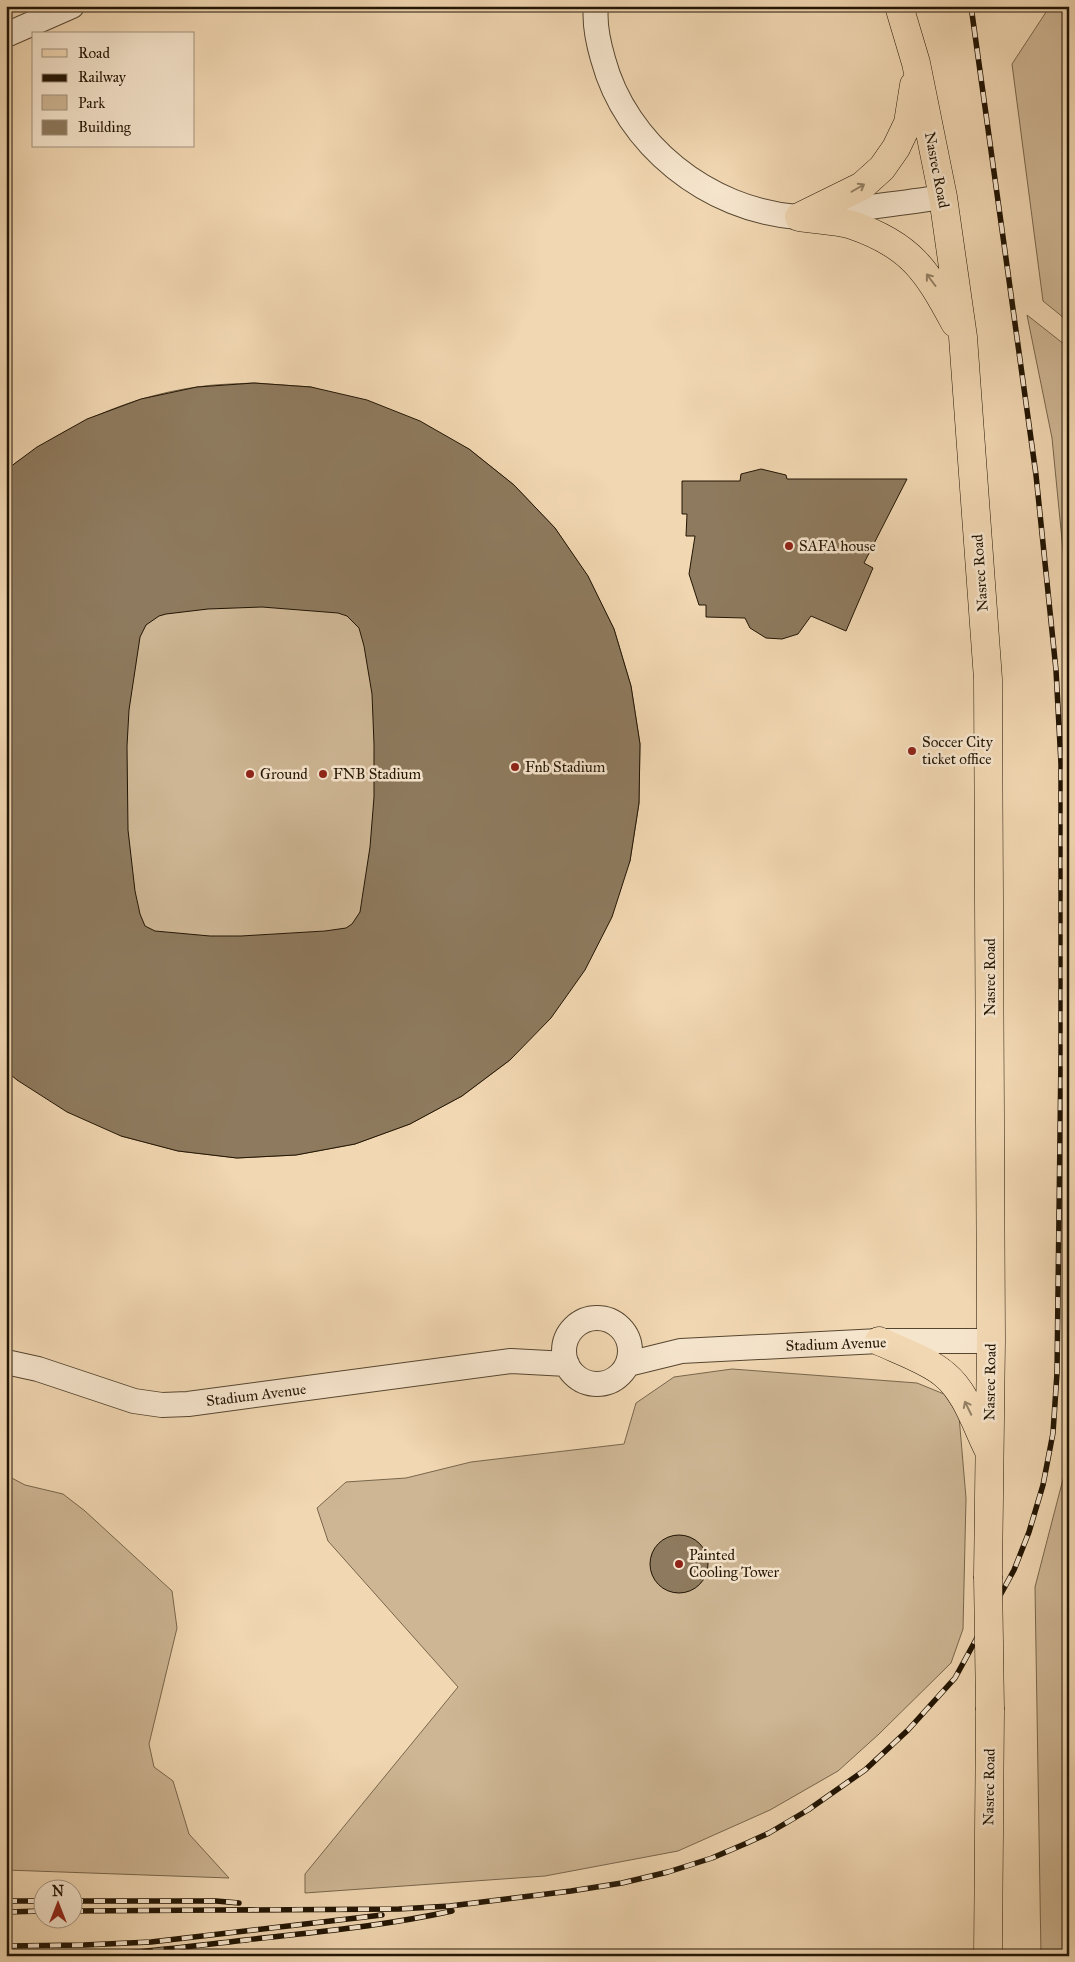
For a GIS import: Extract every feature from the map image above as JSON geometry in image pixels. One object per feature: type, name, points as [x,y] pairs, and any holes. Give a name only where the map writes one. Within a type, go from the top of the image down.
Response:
[{"type":"main road","name":"Nasrec Road","points":[[899,6],[916,63],[944,196],[963,337],[988,679],[991,1341],[988,1576],[990,1710],[986,1928],[988,1956]]},
{"type":"main road","points":[[799,217],[862,186],[882,168],[896,148],[908,123],[913,100],[916,63]]},
{"type":"main road","points":[[799,217],[851,225],[898,247],[917,262],[934,284],[963,337]]},
{"type":"main road","points":[[879,1341],[938,1369],[949,1378],[960,1393],[989,1452]]},
{"type":"main road","points":[[972,1956],[986,1928]]},
{"type":"street","points":[[6,35],[72,6]]},
{"type":"street","points":[[596,6],[597,38],[606,70],[620,103],[632,122],[658,153],[691,179],[729,201],[758,211],[799,217],[944,196]]},
{"type":"street","points":[[596,1318],[616,1324],[624,1332],[628,1353],[622,1374],[612,1381],[602,1384],[591,1384],[581,1380],[572,1373],[566,1353],[570,1332],[586,1320],[596,1318]]},
{"type":"street","name":"Stadium Avenue","points":[[628,1353],[879,1341],[991,1341]]},
{"type":"street","name":"Stadium Avenue","points":[[6,1362],[38,1369],[134,1401],[162,1405],[188,1404],[566,1353]]},
{"type":"green space","points":[[1050,6],[1069,6],[1069,322],[1043,301],[1012,64]]},
{"type":"green space","points":[[1027,315],[1069,348],[1069,611],[1052,438]]},
{"type":"green space","name":"FNB Stadium","points":[[254,383],[311,387],[469,449],[514,485],[555,528],[588,577],[614,629],[631,686],[640,744],[639,803],[630,861],[510,1060],[462,1096],[410,1124],[355,1144],[296,1155],[237,1158],[178,1151],[121,1136],[6,470],[72,427],[120,406],[145,398],[197,387]]},
{"type":"green space","points":[[732,1369],[917,1383],[944,1394],[959,1416],[966,1498],[963,1629],[951,1663],[879,1734],[838,1771],[770,1810],[678,1851],[545,1876],[305,1893],[305,1874],[458,1687],[328,1541],[317,1508],[346,1482],[406,1478],[471,1462],[624,1444],[636,1403],[674,1377]]},
{"type":"green space","points":[[1069,1456],[1069,1956],[1041,1956],[1035,1587]]},
{"type":"green space","points":[[6,1475],[25,1485],[63,1494],[85,1511],[172,1591],[177,1628],[149,1744],[154,1767],[173,1781],[189,1834],[229,1878],[6,1870]]},
{"type":"building","name":"FNB Stadium","points":[[254,383],[311,387],[367,400],[420,421],[469,449],[514,485],[555,528],[588,576],[614,629],[631,686],[640,744],[639,803],[630,861],[612,917],[585,970],[551,1018],[510,1060],[462,1096],[410,1124],[355,1144],[296,1155],[237,1158],[178,1151],[121,1136],[67,1112],[6,1071],[6,470],[37,447],[87,419],[141,399],[197,387]],"holes":[[[262,607],[338,613],[347,616],[359,628],[372,694],[374,797],[370,847],[360,912],[352,924],[346,928],[325,931],[210,936],[155,931],[145,926],[140,914],[135,891],[128,830],[127,746],[129,710],[140,637],[146,625],[159,616],[166,614],[208,609]]]},
{"type":"building","name":"SAFA house","points":[[761,469],[786,475],[787,479],[907,479],[864,563],[873,568],[846,631],[811,616],[798,634],[782,639],[766,638],[750,628],[745,618],[706,617],[706,605],[699,605],[689,574],[695,536],[686,536],[687,514],[682,514],[682,481],[740,481],[741,474]]},
{"type":"building","name":"Painted Cooling Tower","points":[[673,1535],[685,1535],[700,1543],[708,1558],[708,1570],[700,1585],[685,1593],[673,1593],[658,1585],[650,1570],[650,1558],[658,1543]]},
{"type":"railway","points":[[82,1911],[399,1909],[450,1906],[622,1883],[668,1872],[712,1858],[769,1833],[808,1810],[865,1770],[908,1730],[955,1678],[1014,1570],[1029,1532],[1043,1485],[1053,1433],[1057,1373],[1061,1056],[1061,764],[1056,670],[1036,475],[971,6]]},
{"type":"railway","points":[[6,1901],[32,1901]]},
{"type":"railway","points":[[82,1901],[216,1901],[239,1903]]},
{"type":"railway","points":[[6,1912],[32,1911]]},
{"type":"railway","points":[[65,1956],[156,1950],[324,1931],[401,1921],[452,1911]]},
{"type":"railway","points":[[6,1946],[151,1942],[382,1915]]},
{"type":"place","name":"SAFA house","points":[[789,546]]},
{"type":"place","name":"Soccer City ticket office","points":[[912,751]]},
{"type":"place","name":"Fnb Stadium","points":[[515,767]]},
{"type":"place","name":"Ground","points":[[250,774]]},
{"type":"place","name":"FNB Stadium","points":[[323,774]]},
{"type":"place","name":"Painted Cooling Tower","points":[[679,1564]]}]
